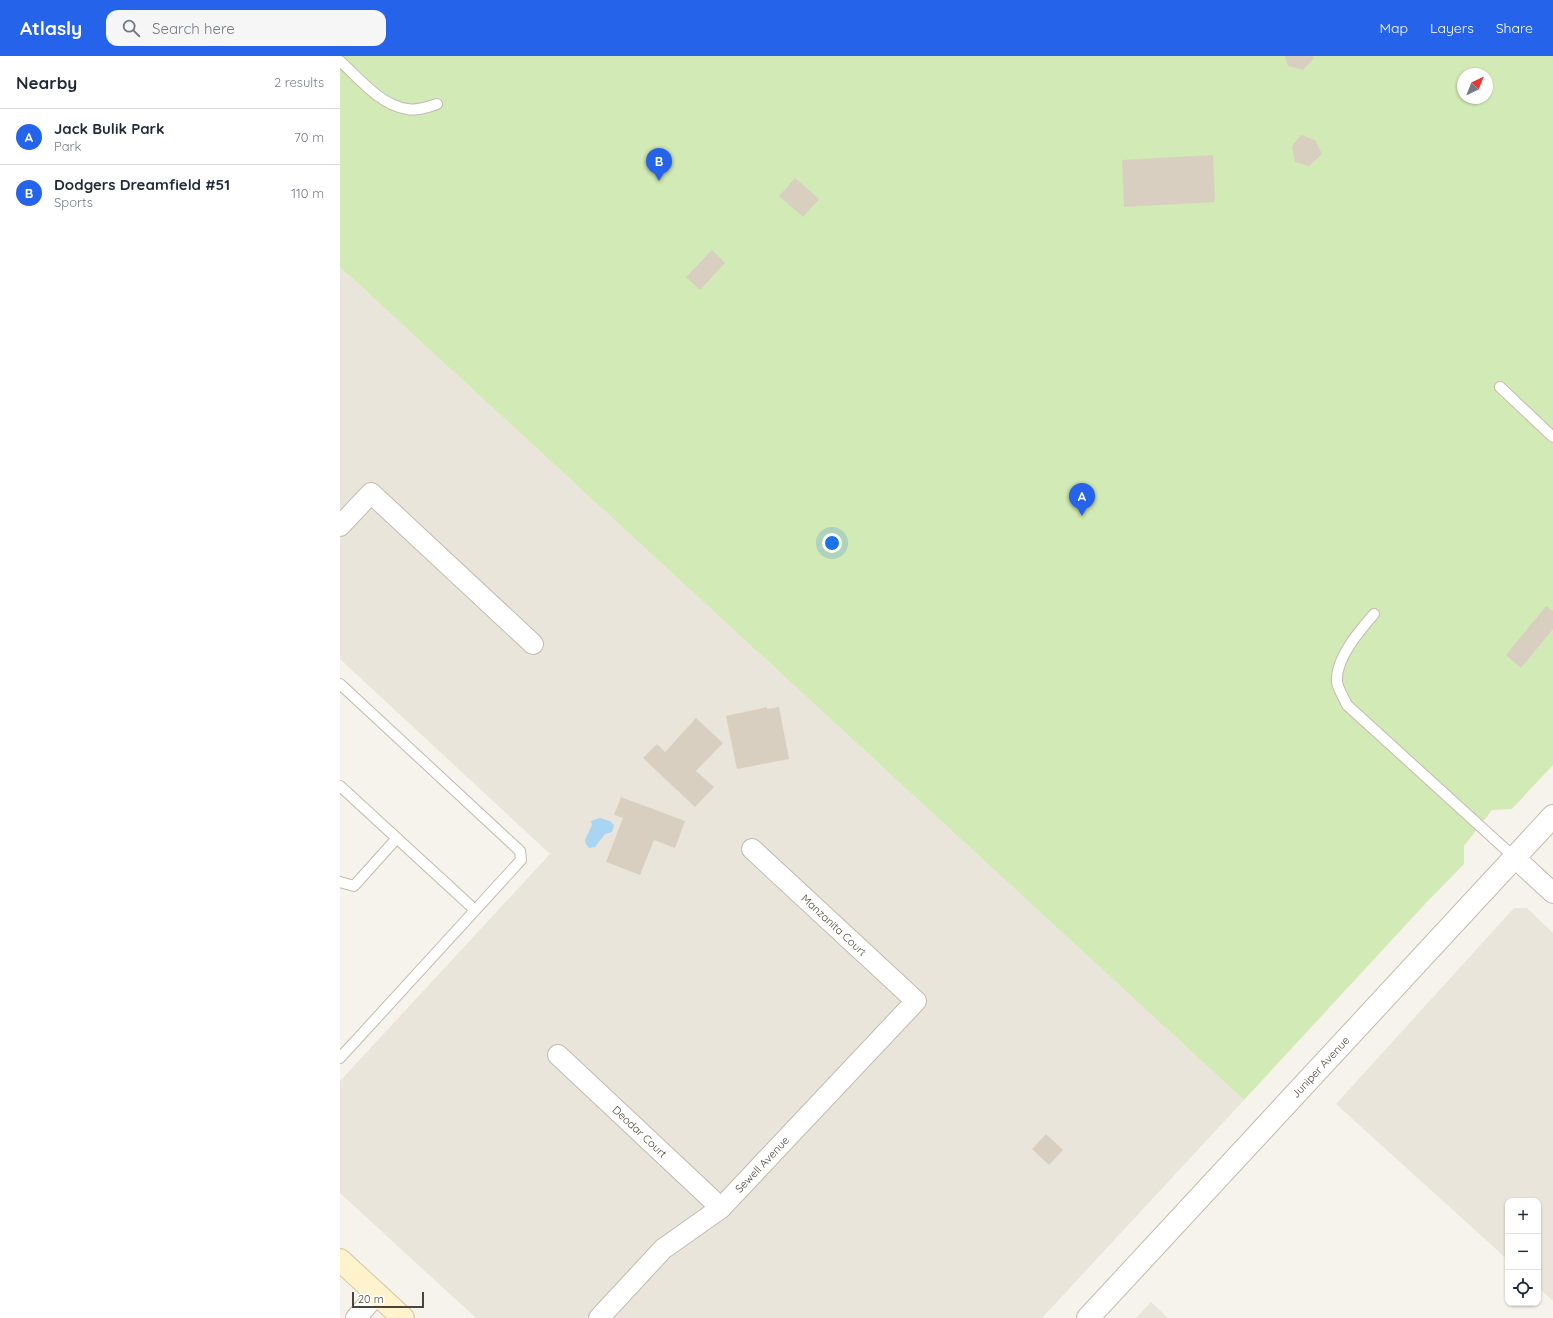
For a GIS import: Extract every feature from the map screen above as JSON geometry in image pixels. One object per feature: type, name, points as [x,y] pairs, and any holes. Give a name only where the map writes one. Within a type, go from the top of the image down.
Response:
[{"type":"main road","points":[[340,1260],[403,1318]]},
{"type":"street","points":[[340,526],[371,493],[533,644]]},
{"type":"street","name":"Juniper Avenue","points":[[1088,1318],[1553,816]]},
{"type":"street","name":"Manzanita Court","points":[[752,849],[916,1001]]},
{"type":"street","points":[[1514,857],[1553,893]]},
{"type":"street","name":"Sewell Avenue","points":[[599,1318],[663,1249],[721,1208],[916,1001]]},
{"type":"street","name":"Deodar Court","points":[[558,1055],[721,1208]]},
{"type":"street","points":[[356,1318],[377,1294]]},
{"type":"lane","points":[[340,61],[378,96],[391,105],[408,109],[424,108],[437,104]]},
{"type":"lane","points":[[1500,387],[1553,437]]},
{"type":"lane","points":[[1374,614],[1360,630],[1340,661],[1337,682],[1347,705],[1514,857]]},
{"type":"lane","points":[[340,684],[520,852],[521,860],[340,1058]]},
{"type":"lane","points":[[340,786],[475,910]]},
{"type":"lane","points":[[340,882],[342,884],[354,886],[397,838]]},
{"type":"shaded area","points":[[340,267],[1244,1100],[1042,1318],[476,1318],[340,1193],[340,1081],[550,854],[340,659]]},
{"type":"shaded area","points":[[1514,908],[1527,908],[1553,933],[1553,1301],[1541,1290],[1541,1198],[1505,1198],[1505,1257],[1336,1104]]},
{"type":"shaded area","points":[[1151,1302],[1168,1318],[1136,1318]]},
{"type":"green space","points":[[344,56],[1553,56],[1553,765],[1512,809],[1492,810],[1464,846],[1464,864],[1425,904],[1244,1100],[340,267],[340,60]]},
{"type":"water","points":[[600,818],[610,821],[614,825],[612,832],[605,834],[595,847],[589,848],[585,840],[592,825],[591,821]]},
{"type":"building","points":[[1285,56],[1313,56],[1314,58],[1303,70],[1288,66]]},
{"type":"building","points":[[1301,135],[1315,140],[1322,154],[1309,166],[1295,162],[1292,146]]},
{"type":"building","points":[[1213,155],[1215,202],[1124,207],[1122,160]]},
{"type":"building","points":[[795,178],[819,199],[803,217],[779,196]]},
{"type":"building","points":[[712,250],[725,263],[700,290],[686,277]]},
{"type":"building","points":[[1546,606],[1553,611],[1553,629],[1521,668],[1506,655]]},
{"type":"building","points":[[767,707],[767,709],[779,707],[789,759],[737,769],[726,716]]},
{"type":"building","points":[[696,718],[723,743],[696,771],[714,787],[695,807],[643,758],[657,744],[665,752]]},
{"type":"building","points":[[621,797],[685,821],[675,848],[654,840],[640,875],[606,862],[623,818],[614,815]]},
{"type":"building","points":[[1046,1134],[1063,1150],[1049,1165],[1032,1149]]},
{"type":"place","name":"Dodgers Dreamfield #51","points":[[659,181]]},
{"type":"place","name":"Jack Bulik Park","points":[[1082,516]]}]
